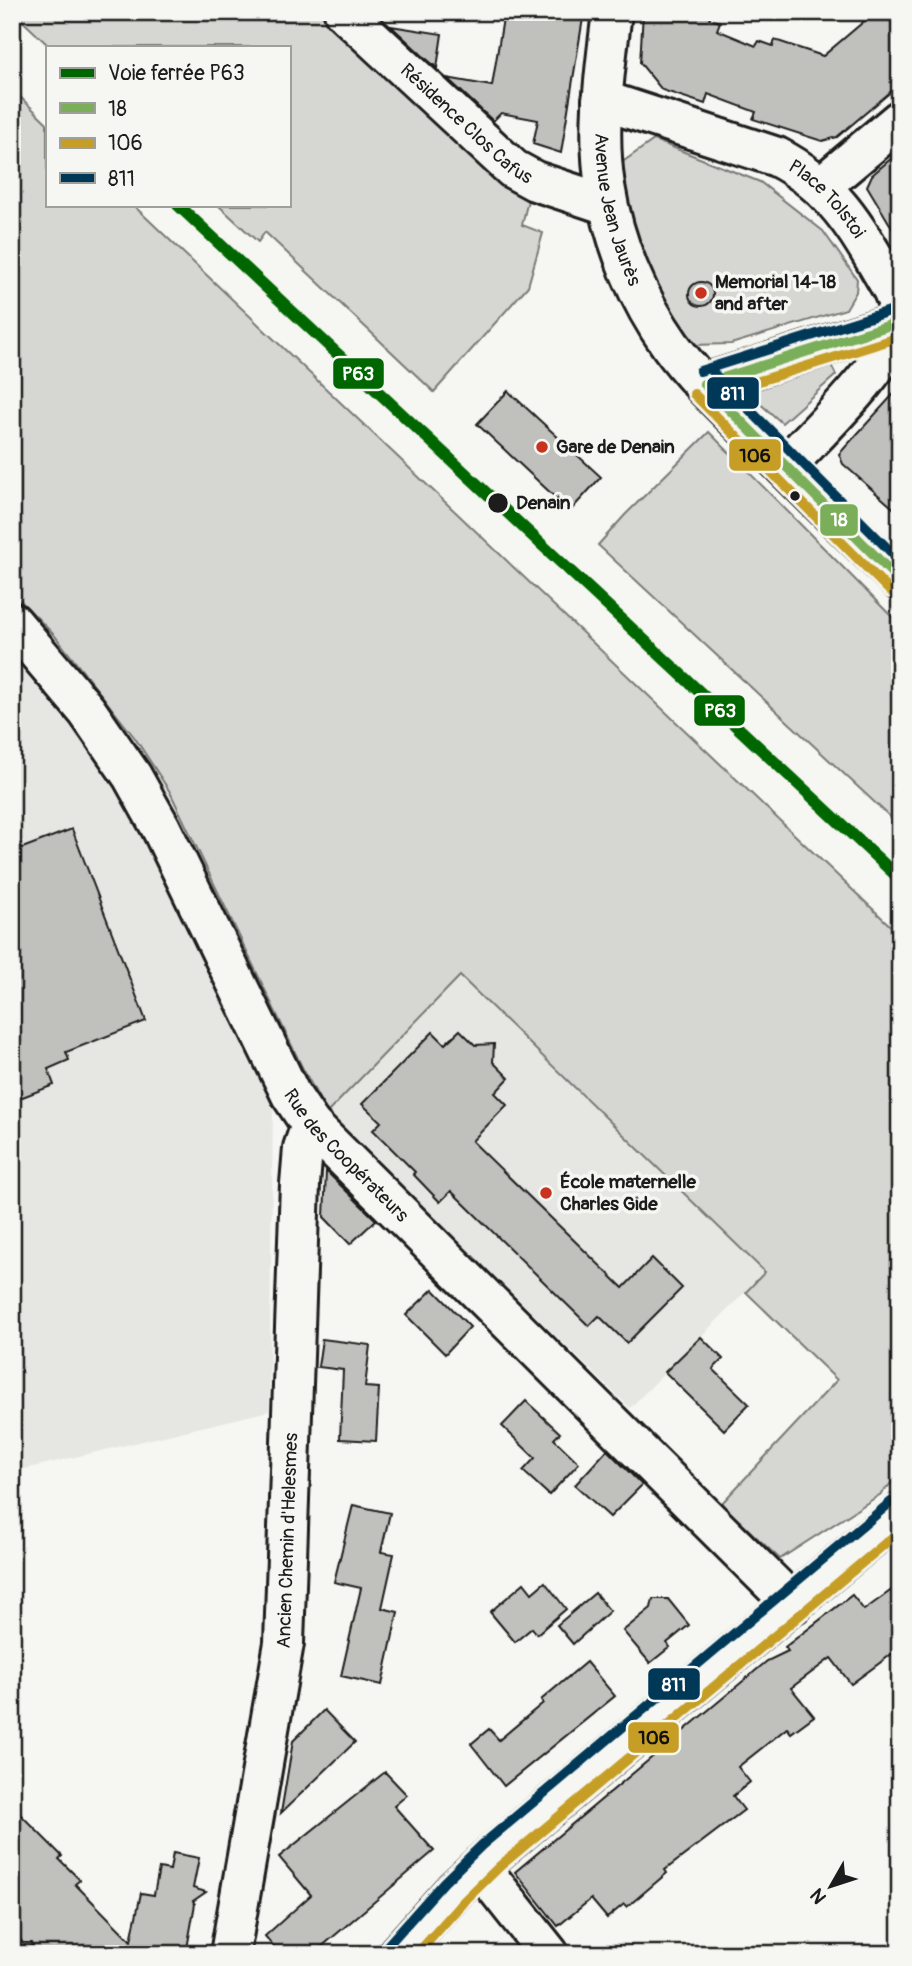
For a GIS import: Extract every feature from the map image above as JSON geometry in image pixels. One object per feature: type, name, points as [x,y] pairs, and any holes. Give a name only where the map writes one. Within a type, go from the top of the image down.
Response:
[{"type":"street","name":"Résidence Clos Cafus","points":[[344,12],[513,169],[535,181],[608,205]]},
{"type":"street","name":"Avenue Jean Jaurès","points":[[612,12],[602,100],[602,164],[608,205],[626,261],[647,308],[672,347],[704,384],[900,581]]},
{"type":"street","name":"Place Tolstoi","points":[[602,100],[792,164],[821,186],[856,227],[897,299],[899,322]]},
{"type":"street","points":[[821,186],[900,120]]},
{"type":"street","points":[[704,384],[899,322]]},
{"type":"street","points":[[785,467],[872,371],[889,347],[899,322]]},
{"type":"street","name":"Rue des Coopérateurs","points":[[12,622],[87,710],[132,776],[161,828],[291,1095],[312,1125],[793,1604]]},
{"type":"street","name":"Ancien Chemin d'Helesmes","points":[[230,1954],[284,1643],[300,1176],[303,1149],[312,1125]]},
{"type":"street","points":[[398,1954],[454,1891],[480,1867],[900,1513]]},
{"type":"street","points":[[480,1867],[549,1954]]},
{"type":"shaded area","points":[[13,12],[325,12],[528,200],[522,225],[543,233],[528,286],[434,392],[265,232],[258,242],[219,206],[290,206],[290,46],[49,46]]},
{"type":"shaded area","points":[[12,89],[46,122],[46,206],[134,206],[900,935],[900,1474],[881,1494],[780,1559],[721,1504],[837,1380],[746,1292],[765,1272],[460,976],[327,1113],[303,1069],[170,792],[135,738],[55,636],[12,592]]},
{"type":"shaded area","points":[[654,140],[760,182],[823,231],[857,279],[856,292],[846,309],[731,344],[691,345],[657,292],[625,206],[621,163]]},
{"type":"shaded area","points":[[830,363],[836,375],[782,423],[748,393]]},
{"type":"shaded area","points":[[709,432],[900,625],[900,826],[598,545]]},
{"type":"shaded area","points":[[12,592],[55,636],[135,738],[170,792],[303,1069],[327,1112],[460,976],[765,1272],[630,1408],[327,1113],[273,1102],[269,1411],[12,1472]]},
{"type":"building","points":[[504,12],[533,16],[533,12],[584,12],[561,153],[533,144],[538,120],[501,113],[493,121],[447,78],[492,86]]},
{"type":"building","points":[[643,12],[712,12],[709,19],[720,22],[717,30],[756,46],[759,41],[773,46],[775,40],[823,56],[875,12],[900,12],[900,84],[837,137],[822,141],[753,119],[756,112],[708,94],[705,104],[662,90],[640,63]]},
{"type":"building","points":[[391,26],[442,34],[437,68],[422,55]]},
{"type":"building","points":[[900,151],[900,241],[867,186],[872,175]]},
{"type":"building","name":"Memorial 14-18 and after","points":[[701,282],[710,285],[713,294],[710,303],[701,306],[692,303],[689,294],[692,285]]},
{"type":"building","points":[[900,387],[900,514],[843,464],[839,454]]},
{"type":"building","name":"Gare de Denain","points":[[508,391],[601,477],[570,511],[477,424]]},
{"type":"building","points":[[72,829],[146,1021],[66,1052],[69,1060],[48,1069],[54,1085],[12,1101],[12,852]]},
{"type":"building","points":[[460,1030],[475,1045],[494,1044],[493,1062],[509,1078],[495,1093],[507,1105],[472,1141],[623,1288],[652,1258],[682,1288],[627,1343],[599,1316],[589,1326],[451,1191],[440,1202],[413,1174],[415,1172],[373,1130],[381,1122],[362,1104],[433,1032],[445,1044]]},
{"type":"building","points":[[326,1171],[376,1220],[350,1244],[324,1217]]},
{"type":"building","points":[[433,1289],[470,1327],[445,1354],[406,1315]]},
{"type":"building","points":[[701,1337],[723,1359],[713,1369],[749,1404],[724,1430],[665,1372]]},
{"type":"building","points":[[322,1339],[370,1345],[365,1387],[379,1388],[376,1441],[340,1439],[343,1370],[318,1367]]},
{"type":"building","points":[[526,1401],[560,1433],[554,1439],[579,1463],[549,1495],[523,1471],[535,1458],[502,1426]]},
{"type":"building","points":[[607,1450],[642,1485],[610,1517],[575,1485]]},
{"type":"building","points":[[353,1505],[390,1513],[381,1552],[394,1554],[382,1608],[398,1612],[382,1685],[341,1676],[361,1588],[334,1582]]},
{"type":"building","points":[[545,1582],[566,1609],[537,1634],[532,1628],[515,1642],[490,1612],[524,1583],[532,1593]]},
{"type":"building","points":[[900,1584],[900,1648],[851,1684],[831,1658],[791,1688],[814,1716],[791,1733],[787,1728],[738,1767],[750,1782],[733,1796],[744,1810],[665,1870],[667,1873],[627,1907],[624,1904],[607,1918],[591,1899],[558,1926],[515,1872],[767,1661],[788,1651],[785,1647],[852,1595],[864,1610]]},
{"type":"building","points":[[595,1593],[610,1611],[573,1644],[557,1625]]},
{"type":"building","points":[[653,1599],[668,1599],[689,1625],[667,1643],[670,1647],[650,1663],[623,1631],[651,1608]]},
{"type":"building","points":[[586,1662],[615,1696],[504,1786],[471,1744],[489,1729],[499,1740]]},
{"type":"building","points":[[324,1710],[355,1742],[281,1813],[293,1741]]},
{"type":"building","points":[[385,1772],[407,1795],[394,1806],[434,1851],[313,1954],[280,1954],[265,1936],[311,1895],[279,1857]]},
{"type":"building","points":[[12,1806],[62,1856],[59,1859],[80,1880],[75,1884],[131,1941],[141,1893],[154,1895],[159,1868],[170,1870],[173,1853],[199,1858],[193,1888],[206,1892],[193,1901],[195,1904],[186,1954],[33,1954],[31,1943],[23,1943],[12,1929]]},
{"type":"rail line","name":"P63","points":[[179,206],[900,879]]},
{"type":"transit line","name":"811","points":[[700,371],[896,309]]},
{"type":"transit line","name":"18","points":[[704,384],[900,322]]},
{"type":"transit line","name":"106","points":[[708,397],[900,337]]},
{"type":"transit line","name":"811","points":[[714,374],[900,561]]},
{"type":"transit line","name":"18","points":[[704,384],[900,581]]},
{"type":"transit line","name":"106","points":[[694,394],[890,591]]},
{"type":"transit line","name":"811","points":[[388,1945],[444,1882],[482,1845],[891,1502]]},
{"type":"transit line","name":"106","points":[[417,1954],[464,1901],[500,1866],[900,1531]]},
{"type":"place","name":"Memorial 14-18 and after","points":[[701,293]]},
{"type":"place","name":"Gare de Denain","points":[[542,447]]},
{"type":"place","name":"Denain","points":[[498,503]]},
{"type":"place","name":"École maternelle Charles Gide","points":[[546,1193]]}]
